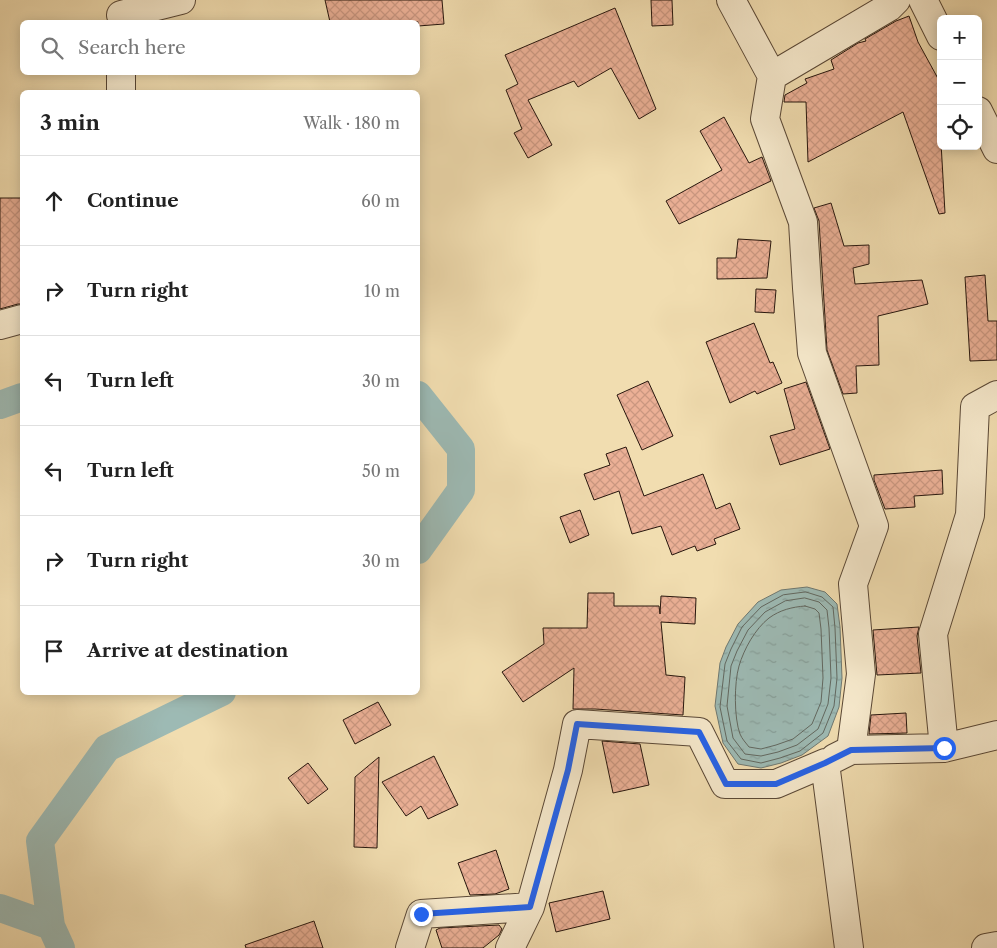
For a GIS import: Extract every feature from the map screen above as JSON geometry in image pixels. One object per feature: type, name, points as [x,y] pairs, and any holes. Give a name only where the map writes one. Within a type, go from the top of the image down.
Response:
[{"type":"street","points":[[120,12],[181,0]]},
{"type":"street","points":[[731,0],[772,76],[765,119],[803,222],[812,353],[874,526],[853,584],[861,674],[851,750]]},
{"type":"street","points":[[772,76],[889,7],[896,0]]},
{"type":"street","points":[[923,0],[937,28]]},
{"type":"street","points":[[121,75],[121,90]]},
{"type":"street","points":[[982,119],[997,149]]},
{"type":"street","points":[[0,325],[20,320]]},
{"type":"street","points":[[944,748],[933,634],[970,515],[975,407],[997,396]]},
{"type":"street","points":[[510,948],[530,907],[568,770],[577,724],[699,732],[726,784],[776,784],[851,750],[944,748],[997,735]]},
{"type":"street","points":[[825,763],[849,948]]},
{"type":"street","points":[[410,948],[421,914],[530,907]]},
{"type":"street","points":[[986,948],[997,946]]},
{"type":"water","points":[[807,587],[825,592],[837,604],[842,678],[839,707],[828,736],[802,755],[781,763],[761,768],[738,764],[723,743],[715,706],[720,663],[726,647],[738,624],[758,602],[781,590]]},
{"type":"building","points":[[325,0],[442,0],[444,24],[420,26],[420,20],[330,20]]},
{"type":"building","points":[[651,0],[672,0],[673,25],[652,26]]},
{"type":"building","points":[[615,8],[656,109],[639,119],[611,68],[578,87],[574,81],[528,100],[552,145],[528,158],[514,133],[522,129],[506,90],[518,84],[505,55]]},
{"type":"building","points":[[909,16],[918,42],[937,77],[937,150],[941,150],[945,213],[939,214],[903,112],[808,162],[806,102],[784,102],[785,95],[807,83],[805,79],[834,69],[831,60],[858,43],[866,41],[865,39],[896,21]]},
{"type":"building","points":[[724,117],[749,163],[762,157],[771,181],[679,224],[666,201],[722,170],[700,131]]},
{"type":"building","points":[[0,198],[20,198],[20,304],[0,309]]},
{"type":"building","points":[[831,203],[844,246],[869,245],[869,264],[853,268],[855,284],[922,280],[928,304],[878,316],[879,365],[856,366],[857,393],[843,394],[827,350],[819,221],[814,208]]},
{"type":"building","points":[[738,239],[771,241],[767,278],[717,279],[717,258],[736,258]]},
{"type":"building","points":[[985,275],[988,321],[997,321],[997,360],[970,361],[965,277]]},
{"type":"building","points":[[756,289],[776,290],[774,313],[755,312]]},
{"type":"building","points":[[754,323],[770,363],[773,362],[782,383],[757,394],[755,391],[730,403],[706,342]]},
{"type":"building","points":[[648,381],[673,436],[642,450],[617,395]]},
{"type":"building","points":[[806,382],[830,449],[780,465],[770,436],[795,429],[784,389]]},
{"type":"building","points":[[626,447],[644,496],[703,474],[716,509],[730,503],[740,529],[714,539],[716,544],[697,551],[695,546],[672,555],[661,526],[632,534],[619,491],[594,500],[584,474],[610,465],[606,454]]},
{"type":"building","points":[[942,470],[943,494],[914,496],[915,507],[885,509],[874,480],[874,475]]},
{"type":"building","points":[[580,510],[589,535],[570,543],[560,517]]},
{"type":"building","points":[[588,593],[614,593],[614,606],[659,606],[660,614],[661,596],[696,598],[695,624],[661,622],[666,675],[685,677],[683,715],[573,709],[574,668],[523,702],[502,672],[544,644],[543,628],[587,628]]},
{"type":"building","points":[[919,627],[917,636],[921,673],[877,675],[873,630]]},
{"type":"building","points":[[378,702],[391,725],[355,744],[343,720]]},
{"type":"building","points":[[906,713],[907,733],[869,734],[871,715]]},
{"type":"building","points":[[602,741],[640,744],[649,785],[613,793]]},
{"type":"building","points":[[434,756],[458,805],[428,819],[421,806],[406,816],[382,782]]},
{"type":"building","points":[[379,757],[377,848],[354,847],[355,777]]},
{"type":"building","points":[[308,763],[328,789],[308,804],[288,778]]},
{"type":"building","points":[[496,850],[509,889],[495,894],[470,895],[458,863]]},
{"type":"building","points":[[603,891],[610,919],[556,932],[549,903]]},
{"type":"building","points":[[314,921],[323,948],[246,948],[245,945]]},
{"type":"building","points":[[499,925],[502,929],[499,935],[483,948],[442,948],[436,930],[440,928]]},
{"type":"waterway","points":[[0,405],[20,398]]},
{"type":"waterway","points":[[420,398],[461,449],[461,490],[420,547]]},
{"type":"waterway","points":[[51,926],[40,841],[107,748],[216,695]]},
{"type":"waterway","points":[[0,908],[51,926],[61,948]]},
{"type":"route","points":[[421,914],[530,907],[568,770],[577,724],[699,732],[726,784],[776,784],[851,750],[944,748]]}]
